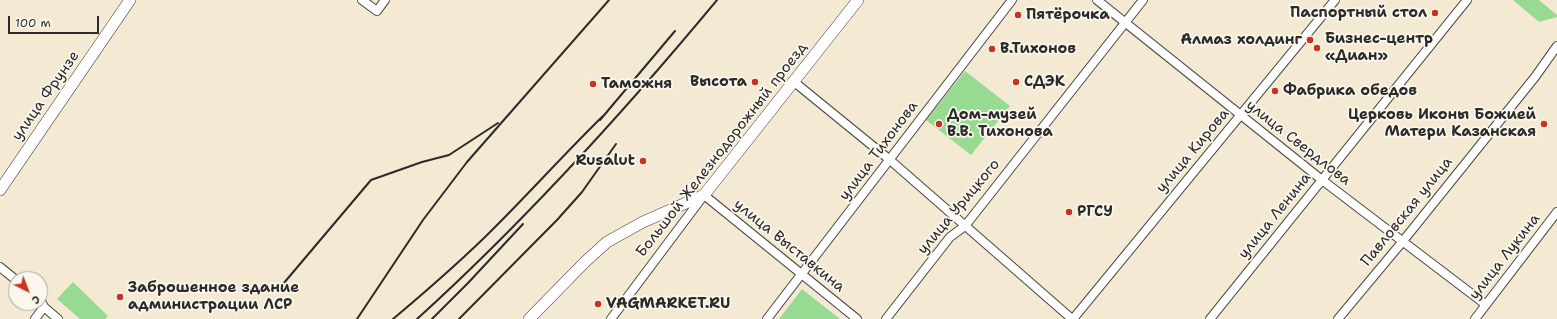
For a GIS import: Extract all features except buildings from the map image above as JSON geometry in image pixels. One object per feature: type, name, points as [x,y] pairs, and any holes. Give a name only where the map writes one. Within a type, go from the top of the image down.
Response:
[{"type":"main road","name":"улица Фрунзе","points":[[0,190],[130,0]]},
{"type":"main road","name":"Большой Железнодорожный проезд","points":[[704,195],[858,0]]},
{"type":"main road","points":[[529,319],[606,242],[642,222],[704,195]]},
{"type":"street","points":[[362,0],[377,11],[385,0]]},
{"type":"street","name":"улица Тихонова","points":[[767,319],[1012,0]]},
{"type":"street","name":"улица Свердлова","points":[[1097,0],[1240,116],[1485,304]]},
{"type":"street","name":"улица Урицкого","points":[[886,319],[950,238],[965,226],[1143,0]]},
{"type":"street","name":"улица Кирова","points":[[1072,319],[1335,0]]},
{"type":"street","name":"улица Ленина","points":[[1210,319],[1467,0]]},
{"type":"street","name":"Павловская улица","points":[[1338,319],[1535,77],[1557,46]]},
{"type":"street","points":[[793,81],[890,160],[1072,319]]},
{"type":"street","name":"улица Выставкина","points":[[704,195],[857,319]]},
{"type":"street","name":"Большой Железнодорожный проезд","points":[[611,319],[704,195]]},
{"type":"street","name":"улица Лукина","points":[[1475,319],[1557,212]]},
{"type":"street","points":[[0,267],[8,274]]},
{"type":"street","points":[[48,310],[58,319]]},
{"type":"green space","points":[[1513,0],[1539,0],[1557,15],[1557,17],[1539,22]]},
{"type":"green space","points":[[965,71],[1010,106],[971,155],[926,120]]},
{"type":"green space","points":[[73,282],[108,316],[105,319],[80,319],[57,299]]},
{"type":"green space","points":[[802,289],[840,319],[779,319]]},
{"type":"railway","points":[[357,319],[423,220],[467,162],[609,0]]},
{"type":"railway","points":[[417,319],[496,244],[573,165],[682,42],[717,0]]},
{"type":"railway","points":[[600,120],[675,31]]},
{"type":"railway","points":[[393,319],[484,238],[603,116]]},
{"type":"railway","points":[[278,290],[371,180],[422,162],[449,155],[498,123]]},
{"type":"railway","points":[[459,319],[557,220],[582,192],[616,144]]},
{"type":"railway","points":[[432,319],[523,224]]},
{"type":"place","name":"Паспортный стол","points":[[1435,13]]},
{"type":"place","name":"Пятёрочка","points":[[1018,15]]},
{"type":"place","name":"Алмаз холдинг","points":[[1310,40]]},
{"type":"place","name":"Бизнес-центр «Диан»","points":[[1317,48]]},
{"type":"place","name":"В.Тихонов","points":[[992,49]]},
{"type":"place","name":"Высота","points":[[755,82]]},
{"type":"place","name":"СДЭК","points":[[1016,82]]},
{"type":"place","name":"Таможня","points":[[593,84]]},
{"type":"place","name":"Фабрика обедов","points":[[1275,91]]},
{"type":"place","name":"Дом-музей В.В. Тихонова","points":[[939,124]]},
{"type":"place","name":"Церковь Иконы Божией Матери Казанская","points":[[1544,124]]},
{"type":"place","name":"Rusalut","points":[[643,161]]},
{"type":"place","name":"РГСУ","points":[[1069,212]]},
{"type":"place","name":"Заброшенное здание администрации ЛСР","points":[[120,297]]},
{"type":"place","name":"VAGMARKET.RU","points":[[598,304]]}]
